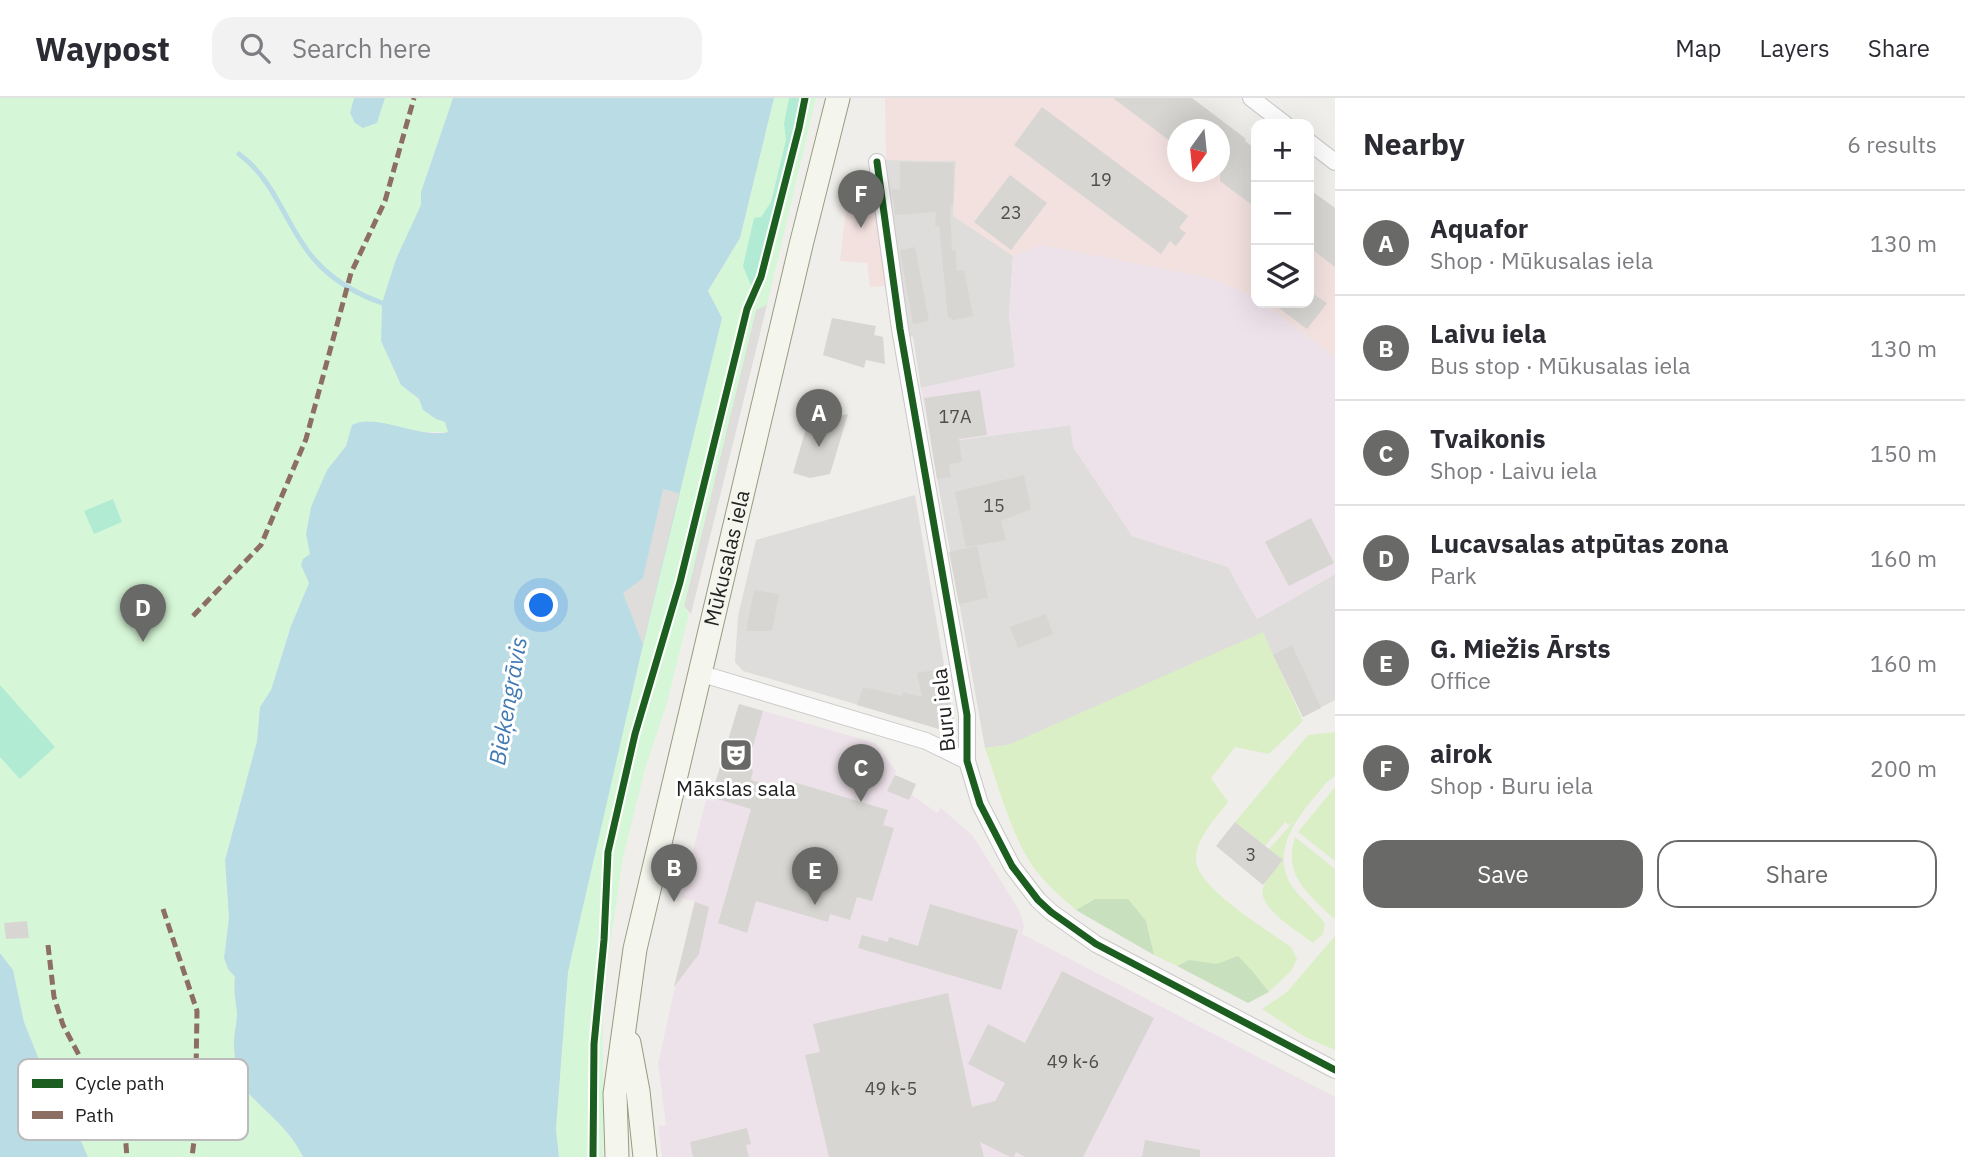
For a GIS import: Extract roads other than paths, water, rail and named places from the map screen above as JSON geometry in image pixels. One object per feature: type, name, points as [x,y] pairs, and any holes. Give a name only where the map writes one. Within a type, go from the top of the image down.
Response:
[{"type":"main road","name":"Mūkusalas iela","points":[[617,1157],[615,1094],[635,948],[800,245],[838,98]]},
{"type":"main road","name":"Mūkusalas iela","points":[[625,1022],[638,1091],[645,1157]]},
{"type":"street","points":[[1251,98],[1278,119]]},
{"type":"street","points":[[1314,146],[1335,162]]},
{"type":"street","name":"Buru iela","points":[[877,162],[900,329],[967,715],[967,761],[981,804],[1012,866],[1051,912],[1096,944],[1335,1070]]},
{"type":"street","points":[[699,673],[926,741],[967,761]]},
{"type":"water","points":[[354,98],[385,98],[377,123],[363,128],[355,123],[350,113]]},
{"type":"water","name":"Bieķengrāvis","points":[[453,98],[774,98],[740,238],[708,291],[722,318],[568,972],[556,1129],[559,1157],[303,1157],[286,1131],[248,1092],[248,1059],[235,1059],[235,977],[224,958],[229,918],[225,860],[257,741],[260,707],[271,690],[291,626],[309,583],[301,565],[303,559],[310,554],[306,534],[311,507],[327,470],[346,446],[352,425],[373,422],[424,432],[448,432],[445,422],[423,410],[419,399],[401,385],[381,341],[382,303],[396,259],[421,205],[421,192]]},
{"type":"water","points":[[0,953],[13,970],[24,1022],[39,1059],[18,1059],[18,1140],[80,1140],[88,1157],[0,1157]]},
{"type":"waterway","points":[[239,154],[263,178],[295,233],[314,259],[345,285],[382,303]]},
{"type":"place","name":"airok","points":[[861,228]]},
{"type":"place","name":"Aquafor","points":[[819,447]]},
{"type":"place","name":"Lucavsalas atpūtas zona","points":[[143,642]]},
{"type":"place","name":"Mākslas sala","points":[[736,755]]},
{"type":"place","name":"Tvaikonis","points":[[861,802]]},
{"type":"place","name":"Laivu iela","points":[[674,902]]},
{"type":"place","name":"G. Miežis Ārsts","points":[[815,905]]}]
